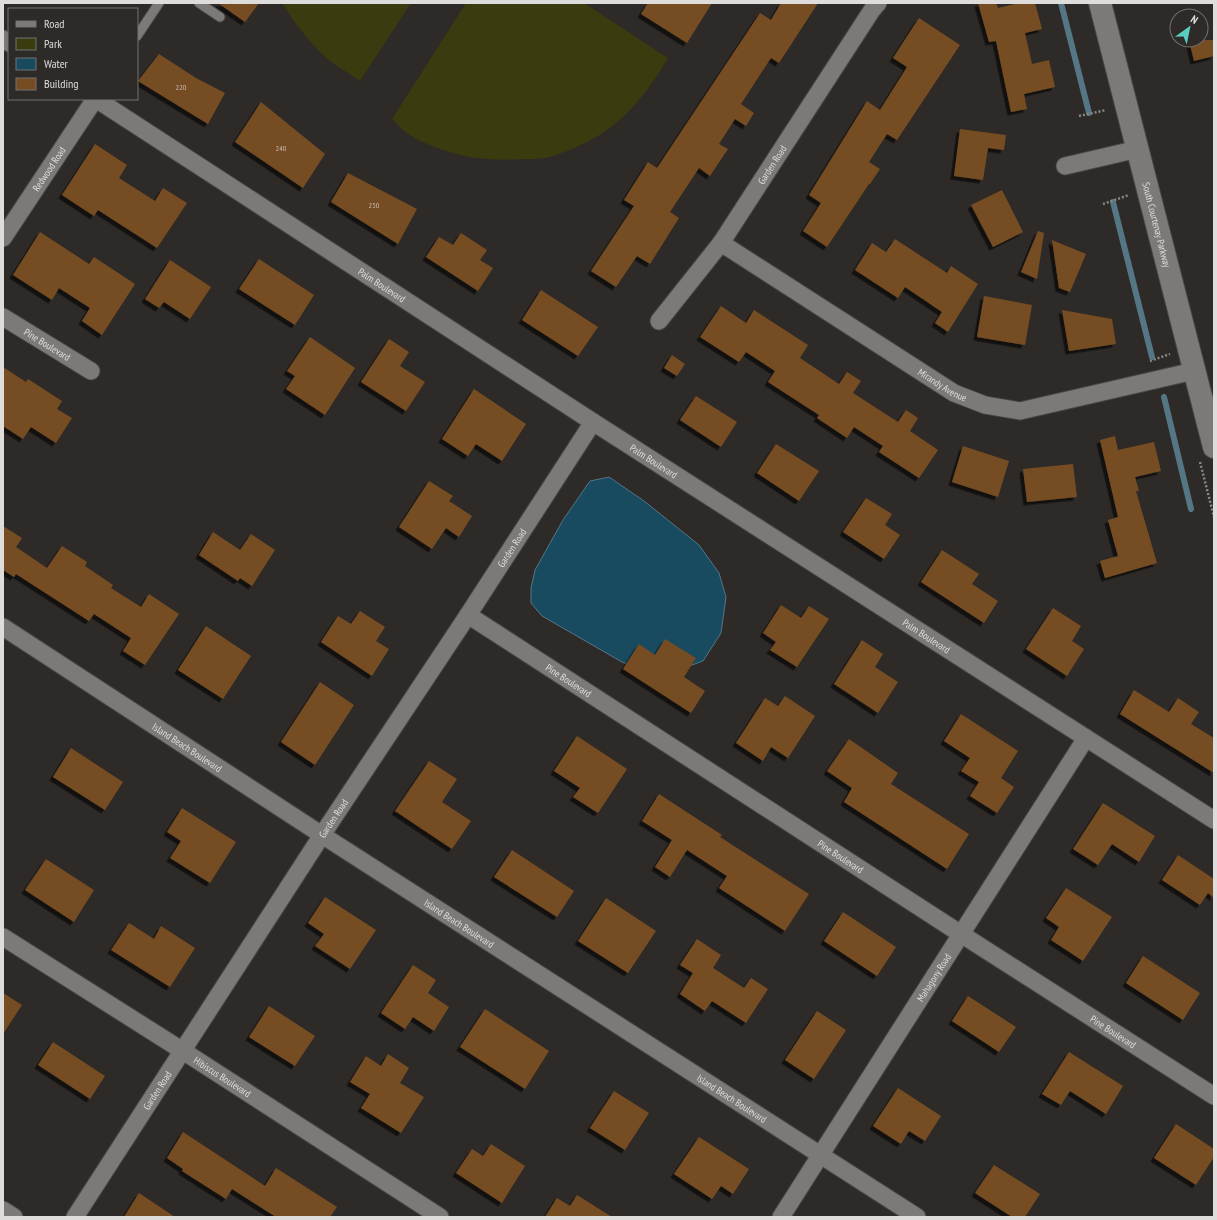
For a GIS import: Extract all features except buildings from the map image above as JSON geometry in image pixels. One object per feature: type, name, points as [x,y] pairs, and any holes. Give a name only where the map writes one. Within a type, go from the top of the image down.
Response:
[{"type":"main road","name":"South Courtenay Parkway","points":[[1102,3],[1214,447]]},
{"type":"street","name":"Garden Road","points":[[659,321],[722,244],[872,10],[878,3]]},
{"type":"street","name":"Redwood Road","points":[[3,238],[94,100]]},
{"type":"street","name":"Palm Boulevard","points":[[97,100],[593,422],[1214,820]]},
{"type":"street","points":[[1065,166],[1138,149]]},
{"type":"street","name":"Mirandy Avenue","points":[[722,244],[954,393],[984,405],[1020,412],[1194,372]]},
{"type":"street","name":"Pine Boulevard","points":[[3,317],[91,371]]},
{"type":"street","name":"Garden Road","points":[[76,1217],[322,835],[468,615],[593,422]]},
{"type":"street","name":"Pine Boulevard","points":[[468,615],[1214,1096]]},
{"type":"street","name":"Island Beach Boulevard","points":[[3,627],[322,835],[917,1217]]},
{"type":"street","name":"Mahagony Road","points":[[780,1217],[1086,738]]},
{"type":"street","name":"Hibiscus Boulevard","points":[[3,936],[440,1217]]},
{"type":"street","points":[[3,1210],[14,1217]]},
{"type":"lane","points":[[138,34],[159,3]]},
{"type":"lane","points":[[199,3],[220,17]]},
{"type":"path","points":[[1079,116],[1110,109]]},
{"type":"path","points":[[1103,204],[1132,194]]},
{"type":"path","points":[[1145,362],[1172,354]]},
{"type":"green space","points":[[282,3],[411,3],[360,81],[334,64],[319,51],[299,28]]},
{"type":"green space","points":[[466,3],[584,3],[668,58],[640,99],[623,117],[603,133],[575,148],[559,154],[537,159],[498,160],[460,155],[435,147],[413,137],[392,119]]},
{"type":"water","points":[[609,477],[644,501],[699,545],[719,573],[726,597],[721,633],[703,661],[659,677],[622,662],[542,616],[531,603],[531,588],[535,570],[563,520],[590,481]]},
{"type":"waterway","points":[[1061,3],[1089,113]]},
{"type":"waterway","points":[[1113,202],[1152,357]]},
{"type":"waterway","points":[[1164,397],[1191,509]]}]
